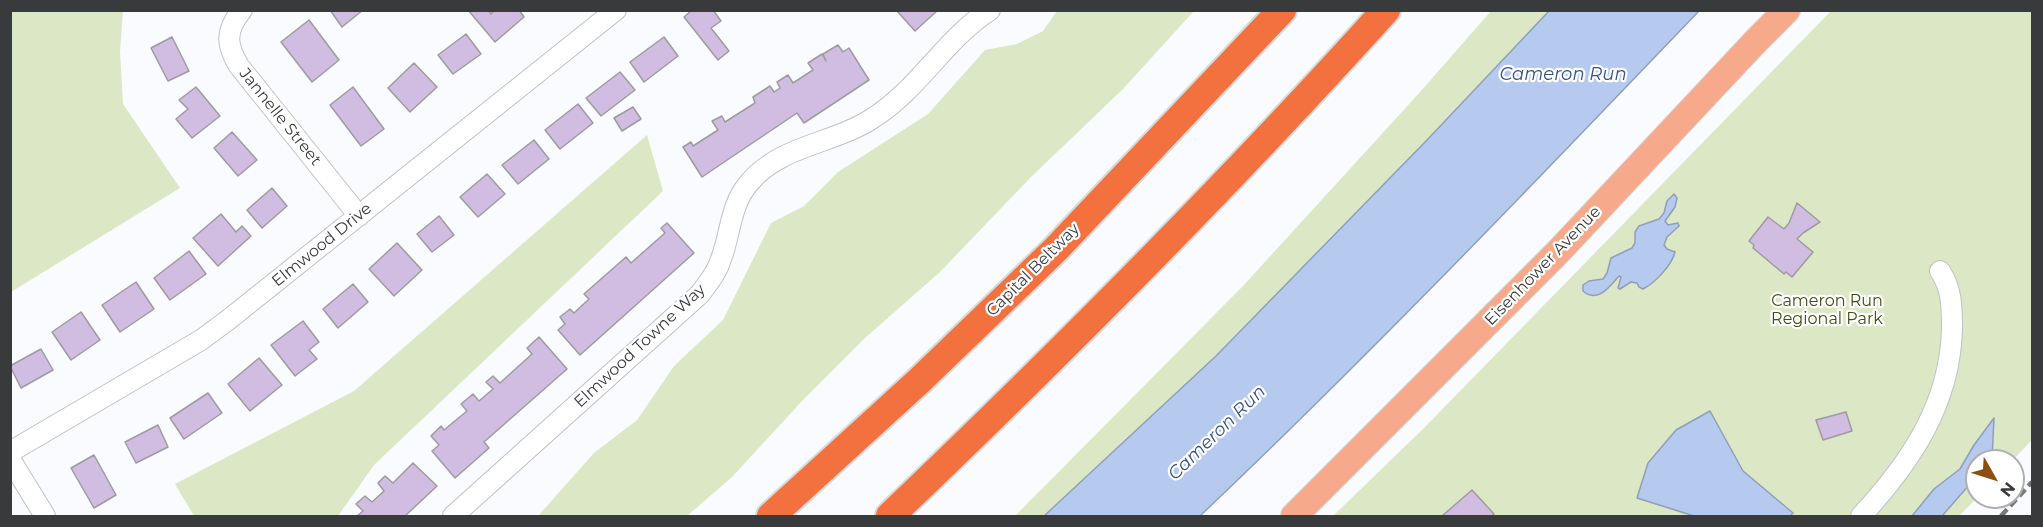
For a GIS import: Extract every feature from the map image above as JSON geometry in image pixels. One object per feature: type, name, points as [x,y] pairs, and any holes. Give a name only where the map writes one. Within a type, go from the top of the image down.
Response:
[{"type":"highway","name":"Capital Beltway","points":[[771,516],[919,381],[1056,249],[1282,10]]},
{"type":"highway","points":[[890,516],[1031,382],[1219,191],[1386,10]]},
{"type":"highway","points":[[874,516],[1031,382]]},
{"type":"main road","name":"Eisenhower Avenue","points":[[1294,516],[1558,252],[1787,10]]},
{"type":"street","name":"Jannelle Street","points":[[242,10],[230,30],[229,42],[232,54],[239,66],[359,216]]},
{"type":"street","name":"Elmwood Drive","points":[[10,452],[201,340],[615,10]]},
{"type":"street","name":"Elmwood Towne Way","points":[[453,516],[700,294],[716,272],[721,260],[738,198],[757,173],[769,163],[783,156],[836,137],[873,118],[908,91],[952,40],[990,10]]},
{"type":"street","points":[[1861,516],[1888,486],[1917,445],[1936,409],[1945,380],[1952,340],[1950,294],[1940,271]]},
{"type":"street","points":[[10,459],[45,516]]},
{"type":"green space","points":[[11,10],[123,11],[120,52],[123,104],[180,188],[11,292]]},
{"type":"green space","points":[[1057,11],[1194,11],[1123,89],[1031,177],[940,272],[865,338],[803,400],[732,477],[687,516],[538,516],[594,453],[637,420],[674,366],[723,320],[771,223],[804,206],[838,172],[928,114],[985,50],[1017,44],[1043,31]]},
{"type":"green space","points":[[1491,11],[1549,11],[1428,139],[1216,356],[1044,516],[1015,516],[1243,286]]},
{"type":"green space","name":"Cameron Run Regional Park","points":[[1831,11],[2032,11],[2032,440],[2023,449],[1965,449],[1966,509],[1959,516],[1333,516],[1423,429]]},
{"type":"green space","points":[[647,135],[663,191],[374,465],[338,516],[194,516],[175,484],[354,391]]},
{"type":"water","name":"Cameron Run","points":[[1549,11],[1699,11],[1390,330],[1200,516],[1044,516],[1216,356],[1428,139]]},
{"type":"water","points":[[1674,194],[1677,198],[1675,207],[1665,221],[1668,225],[1678,223],[1679,226],[1667,237],[1664,245],[1675,252],[1653,283],[1643,289],[1637,283],[1631,282],[1620,289],[1618,288],[1621,277],[1619,276],[1608,289],[1599,295],[1594,296],[1583,291],[1583,285],[1589,281],[1603,279],[1611,258],[1632,248],[1635,243],[1635,232],[1639,226],[1659,219],[1664,213],[1667,201]]},
{"type":"water","points":[[1710,411],[1743,471],[1793,513],[1790,516],[1694,516],[1637,498],[1648,463],[1676,430]]},
{"type":"water","points":[[1994,418],[1992,449],[1972,449]]},
{"type":"water","points":[[1965,460],[1965,490],[1942,516],[1912,516],[1934,489],[1960,469]]},
{"type":"building","points":[[330,10],[363,10],[342,27]]},
{"type":"building","points":[[468,10],[488,10],[491,14],[495,10],[519,10],[524,17],[495,42]]},
{"type":"building","points":[[692,10],[713,10],[721,21],[711,28],[729,51],[718,60],[684,17]]},
{"type":"building","points":[[896,10],[938,10],[915,31]]},
{"type":"building","points":[[309,20],[339,60],[312,82],[281,42]]},
{"type":"building","points":[[466,34],[481,54],[453,74],[438,55]]},
{"type":"building","points":[[172,37],[189,71],[168,81],[151,48]]},
{"type":"building","points":[[664,37],[678,56],[644,82],[630,62]]},
{"type":"building","points":[[838,45],[843,52],[849,48],[869,80],[804,123],[797,113],[702,177],[683,147],[691,142],[693,146],[718,130],[712,121],[722,116],[725,122],[755,103],[753,97],[770,86],[774,92],[780,88],[777,82],[788,75],[793,83],[813,70],[808,63],[822,54],[826,61],[823,54]]},
{"type":"building","points":[[414,63],[437,87],[410,112],[388,88]]},
{"type":"building","points":[[620,72],[635,90],[601,116],[586,98]]},
{"type":"building","points":[[196,87],[220,116],[192,138],[176,119],[188,109],[179,100]]},
{"type":"building","points":[[353,87],[384,129],[361,146],[330,105]]},
{"type":"building","points":[[578,104],[593,123],[560,149],[545,130]]},
{"type":"building","points":[[633,107],[641,119],[622,131],[614,118]]},
{"type":"building","points":[[232,132],[257,160],[238,176],[214,148]]},
{"type":"building","points":[[534,140],[549,159],[518,184],[502,165]]},
{"type":"building","points":[[487,174],[505,194],[478,217],[460,197]]},
{"type":"building","points":[[272,188],[287,206],[262,228],[247,210]]},
{"type":"building","points":[[1797,203],[1820,222],[1797,239],[1813,252],[1792,277],[1786,272],[1784,274],[1753,248],[1754,245],[1749,241],[1768,217],[1784,229]]},
{"type":"building","points":[[221,214],[236,232],[242,226],[251,236],[218,266],[193,238]]},
{"type":"building","points":[[439,216],[454,235],[432,252],[417,234]]},
{"type":"building","points":[[667,223],[694,253],[580,355],[558,330],[565,324],[560,317],[570,309],[574,313],[589,299],[584,294],[626,257],[631,263],[665,233],[661,228]]},
{"type":"building","points":[[397,243],[422,270],[394,296],[369,269]]},
{"type":"building","points":[[189,251],[206,274],[170,300],[154,278]]},
{"type":"building","points":[[136,282],[154,309],[120,332],[102,305]]},
{"type":"building","points":[[353,284],[368,302],[338,328],[323,309]]},
{"type":"building","points":[[81,312],[100,340],[71,360],[52,332]]},
{"type":"building","points":[[303,321],[319,342],[309,350],[317,359],[295,376],[271,345]]},
{"type":"building","points":[[539,337],[567,369],[484,442],[489,448],[455,478],[432,451],[439,445],[431,436],[441,426],[444,430],[467,411],[461,404],[473,394],[479,401],[493,389],[486,382],[493,376],[500,383],[532,354],[527,348]]},
{"type":"building","points":[[41,349],[53,370],[21,388],[10,366]]},
{"type":"building","points":[[259,358],[282,385],[250,411],[228,384]]},
{"type":"building","points":[[208,393],[222,413],[184,439],[170,418]]},
{"type":"building","points":[[1846,412],[1852,431],[1823,440],[1816,420]]},
{"type":"building","points":[[158,425],[168,447],[136,463],[125,442]]},
{"type":"building","points":[[94,455],[116,495],[94,508],[71,468]]},
{"type":"building","points":[[413,463],[437,486],[405,516],[357,516],[363,511],[356,504],[365,496],[372,502],[384,491],[378,483],[385,476],[393,483]]},
{"type":"building","points":[[1472,490],[1494,514],[1491,516],[1442,516]]},
{"type":"railway","points":[[2001,516],[2032,482]]}]
